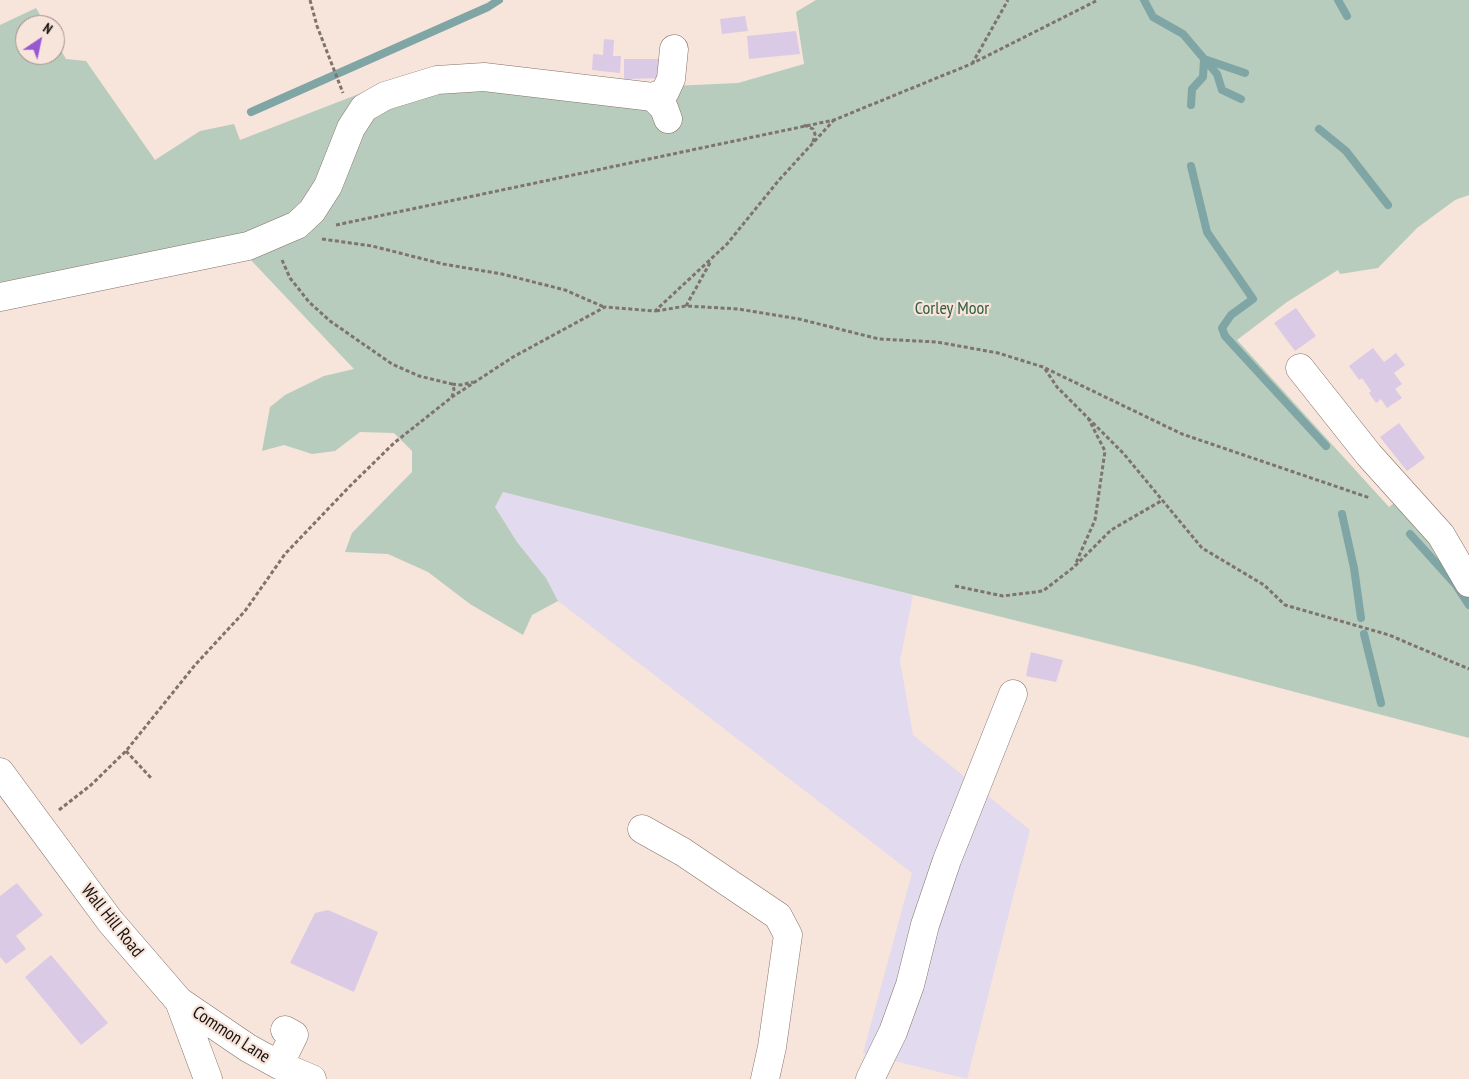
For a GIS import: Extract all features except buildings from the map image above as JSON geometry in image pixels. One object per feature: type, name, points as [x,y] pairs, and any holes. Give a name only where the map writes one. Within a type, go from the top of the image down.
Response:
[{"type":"street","points":[[0,297],[248,246],[297,226],[312,211],[328,186],[351,128],[364,108],[385,96],[437,80],[484,78],[660,108],[672,79],[674,49]]},
{"type":"street","points":[[1300,368],[1369,455],[1441,535],[1469,583]]},
{"type":"street","points":[[870,1079],[893,1032],[910,985],[925,925],[947,860],[1012,694]]},
{"type":"street","name":"Wall Hill Road","points":[[0,772],[110,921],[179,1001],[208,1079]]},
{"type":"street","points":[[642,829],[683,852],[778,916],[788,935],[772,1047],[765,1079]]},
{"type":"street","name":"Common Lane","points":[[179,1001],[248,1048],[279,1065],[312,1079]]},
{"type":"street","points":[[279,1065],[294,1036],[285,1030]]},
{"type":"path","points":[[310,0],[317,26],[341,86]]},
{"type":"path","points":[[971,64],[1008,0]]},
{"type":"path","points":[[327,227],[834,120],[971,64],[1098,0]]},
{"type":"path","points":[[655,311],[713,259],[779,180],[834,120]]},
{"type":"path","points":[[804,125],[813,129],[815,134],[812,144]]},
{"type":"path","points":[[316,238],[372,246],[444,264],[502,274],[564,290],[605,307],[655,311],[686,306],[738,309],[799,319],[879,339],[937,342],[998,353],[1044,367],[1182,434],[1374,499]]},
{"type":"path","points":[[269,239],[290,278],[309,302],[330,321],[392,364],[420,376],[452,384],[462,385],[476,382]]},
{"type":"path","points":[[686,306],[713,259]]},
{"type":"path","points":[[38,825],[91,785],[126,751],[194,665],[245,611],[285,554],[349,487],[411,430],[452,397],[513,357],[605,307]]},
{"type":"path","points":[[1044,367],[1057,387],[1124,454],[1161,501],[1202,548],[1264,585],[1285,605],[1389,635],[1469,669]]},
{"type":"path","points":[[452,384],[454,389],[452,397]]},
{"type":"path","points":[[1074,567],[1095,520],[1105,451],[1088,418]]},
{"type":"path","points":[[955,586],[1003,596],[1043,591],[1074,567],[1111,530],[1161,501]]},
{"type":"path","points":[[126,751],[151,778]]},
{"type":"shaded area","points":[[503,492],[913,595],[900,661],[913,735],[1030,830],[967,1079],[863,1053],[912,873],[558,601],[546,578],[517,542],[495,507]]},
{"type":"green space","name":"Corley Moor","points":[[816,0],[1469,0],[1469,195],[1455,200],[1417,228],[1378,268],[1340,274],[1338,270],[1287,302],[1237,340],[1389,507],[1412,489],[1469,565],[1469,738],[1193,665],[503,492],[495,507],[517,542],[546,578],[558,601],[532,615],[523,635],[470,604],[428,572],[388,554],[345,552],[352,533],[412,472],[412,451],[394,433],[360,432],[335,451],[312,454],[284,445],[262,451],[270,407],[285,395],[324,376],[354,369],[248,257],[0,302],[0,25],[15,18],[15,65],[65,65],[65,57],[66,59],[86,61],[155,160],[200,131],[234,124],[240,140],[382,85],[651,87],[738,83],[804,64],[796,12]]},
{"type":"green space","name":"Corley Moor","points":[[36,8],[40,15],[21,15]]},
{"type":"waterway","points":[[251,112],[488,7],[499,0]]},
{"type":"waterway","points":[[1144,0],[1153,17],[1183,34],[1217,74],[1222,90],[1241,99]]},
{"type":"waterway","points":[[1338,0],[1347,16]]},
{"type":"waterway","points":[[1191,105],[1192,89],[1203,77],[1204,59],[1245,73]]},
{"type":"waterway","points":[[1319,129],[1346,151],[1388,205]]},
{"type":"waterway","points":[[1191,166],[1207,232],[1253,299],[1231,315],[1222,328],[1225,336],[1326,446]]},
{"type":"waterway","points":[[1342,514],[1354,568],[1361,618]]},
{"type":"waterway","points":[[1410,534],[1456,585],[1469,605]]},
{"type":"waterway","points":[[1364,634],[1381,703]]}]
